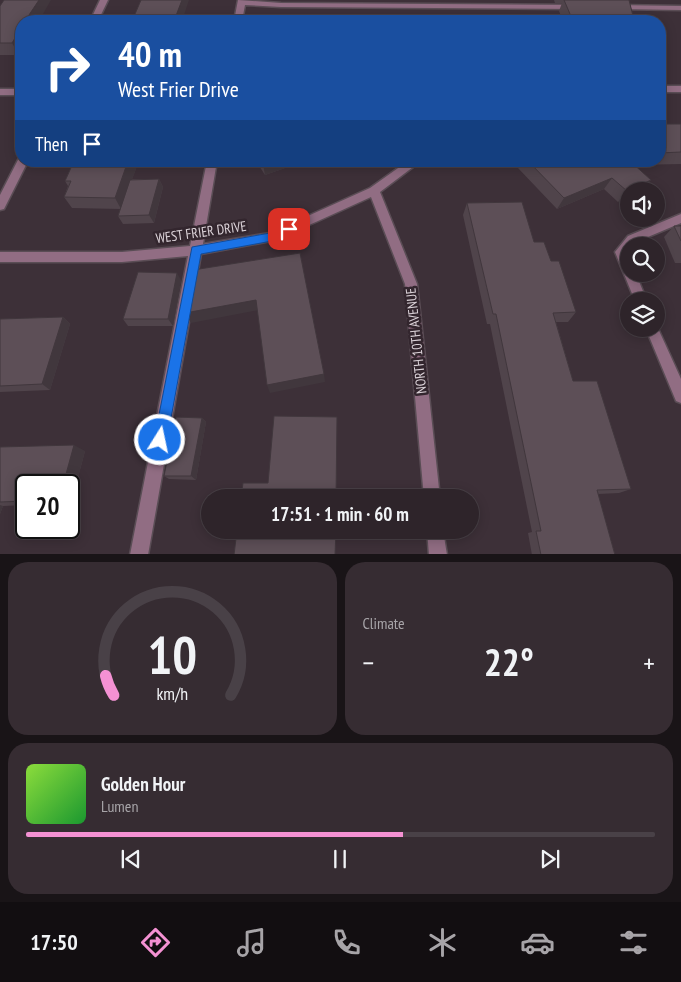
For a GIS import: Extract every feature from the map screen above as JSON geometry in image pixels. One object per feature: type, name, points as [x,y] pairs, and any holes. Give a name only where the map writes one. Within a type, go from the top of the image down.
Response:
[{"type":"street","points":[[97,15],[104,0]]},
{"type":"street","points":[[673,0],[680,9]]},
{"type":"street","points":[[239,15],[242,1],[281,5],[584,7]]},
{"type":"street","points":[[604,7],[680,9]]},
{"type":"street","points":[[666,89],[681,89]]},
{"type":"street","points":[[0,92],[15,92]]},
{"type":"street","points":[[0,206],[20,167]]},
{"type":"street","points":[[139,554],[211,167]]},
{"type":"street","name":"WEST FRIER DRIVE","points":[[0,257],[122,257],[196,250],[272,237],[374,191],[408,167]]},
{"type":"street","name":"NORTH 10TH AVENUE","points":[[374,191],[411,284],[431,489]]},
{"type":"street","points":[[637,237],[681,218]]},
{"type":"street","points":[[656,337],[681,396]]},
{"type":"street","points":[[436,539],[438,554]]},
{"type":"building","points":[[4,0],[39,0],[29,15],[15,15],[15,38],[12,43],[0,43],[0,6]]},
{"type":"building","points":[[141,0],[182,0],[176,15],[135,15]]},
{"type":"building","points":[[564,0],[629,0],[633,15],[570,15]]},
{"type":"building","points":[[666,124],[681,124],[681,152],[666,153]]},
{"type":"building","points":[[71,167],[126,167],[115,198],[64,197],[71,181],[65,181]]},
{"type":"building","points":[[534,167],[637,167],[651,180],[647,182],[620,182],[620,185],[612,178],[564,198]]},
{"type":"building","points":[[159,179],[149,215],[118,216],[130,180]]},
{"type":"building","points":[[522,202],[534,242],[544,242],[551,261],[559,261],[576,312],[553,313],[573,381],[597,381],[631,489],[597,490],[615,554],[541,554],[536,531],[541,531],[496,314],[493,314],[467,203]]},
{"type":"building","points":[[674,226],[681,226],[681,241]]},
{"type":"building","points":[[300,253],[324,374],[267,385],[256,300],[185,313],[193,270]]},
{"type":"building","points":[[138,272],[177,273],[168,319],[123,319]]},
{"type":"building","points":[[63,317],[42,384],[0,386],[0,319]]},
{"type":"building","points":[[274,416],[337,417],[336,489],[242,489],[243,483],[268,483]]},
{"type":"building","points":[[176,417],[202,418],[191,476],[164,476]]},
{"type":"building","points":[[74,445],[66,474],[15,474],[15,501],[0,502],[0,447]]},
{"type":"building","points":[[236,539],[336,539],[335,554],[234,554]]},
{"type":"route","points":[[160,440],[196,250],[272,237],[289,229]]}]
